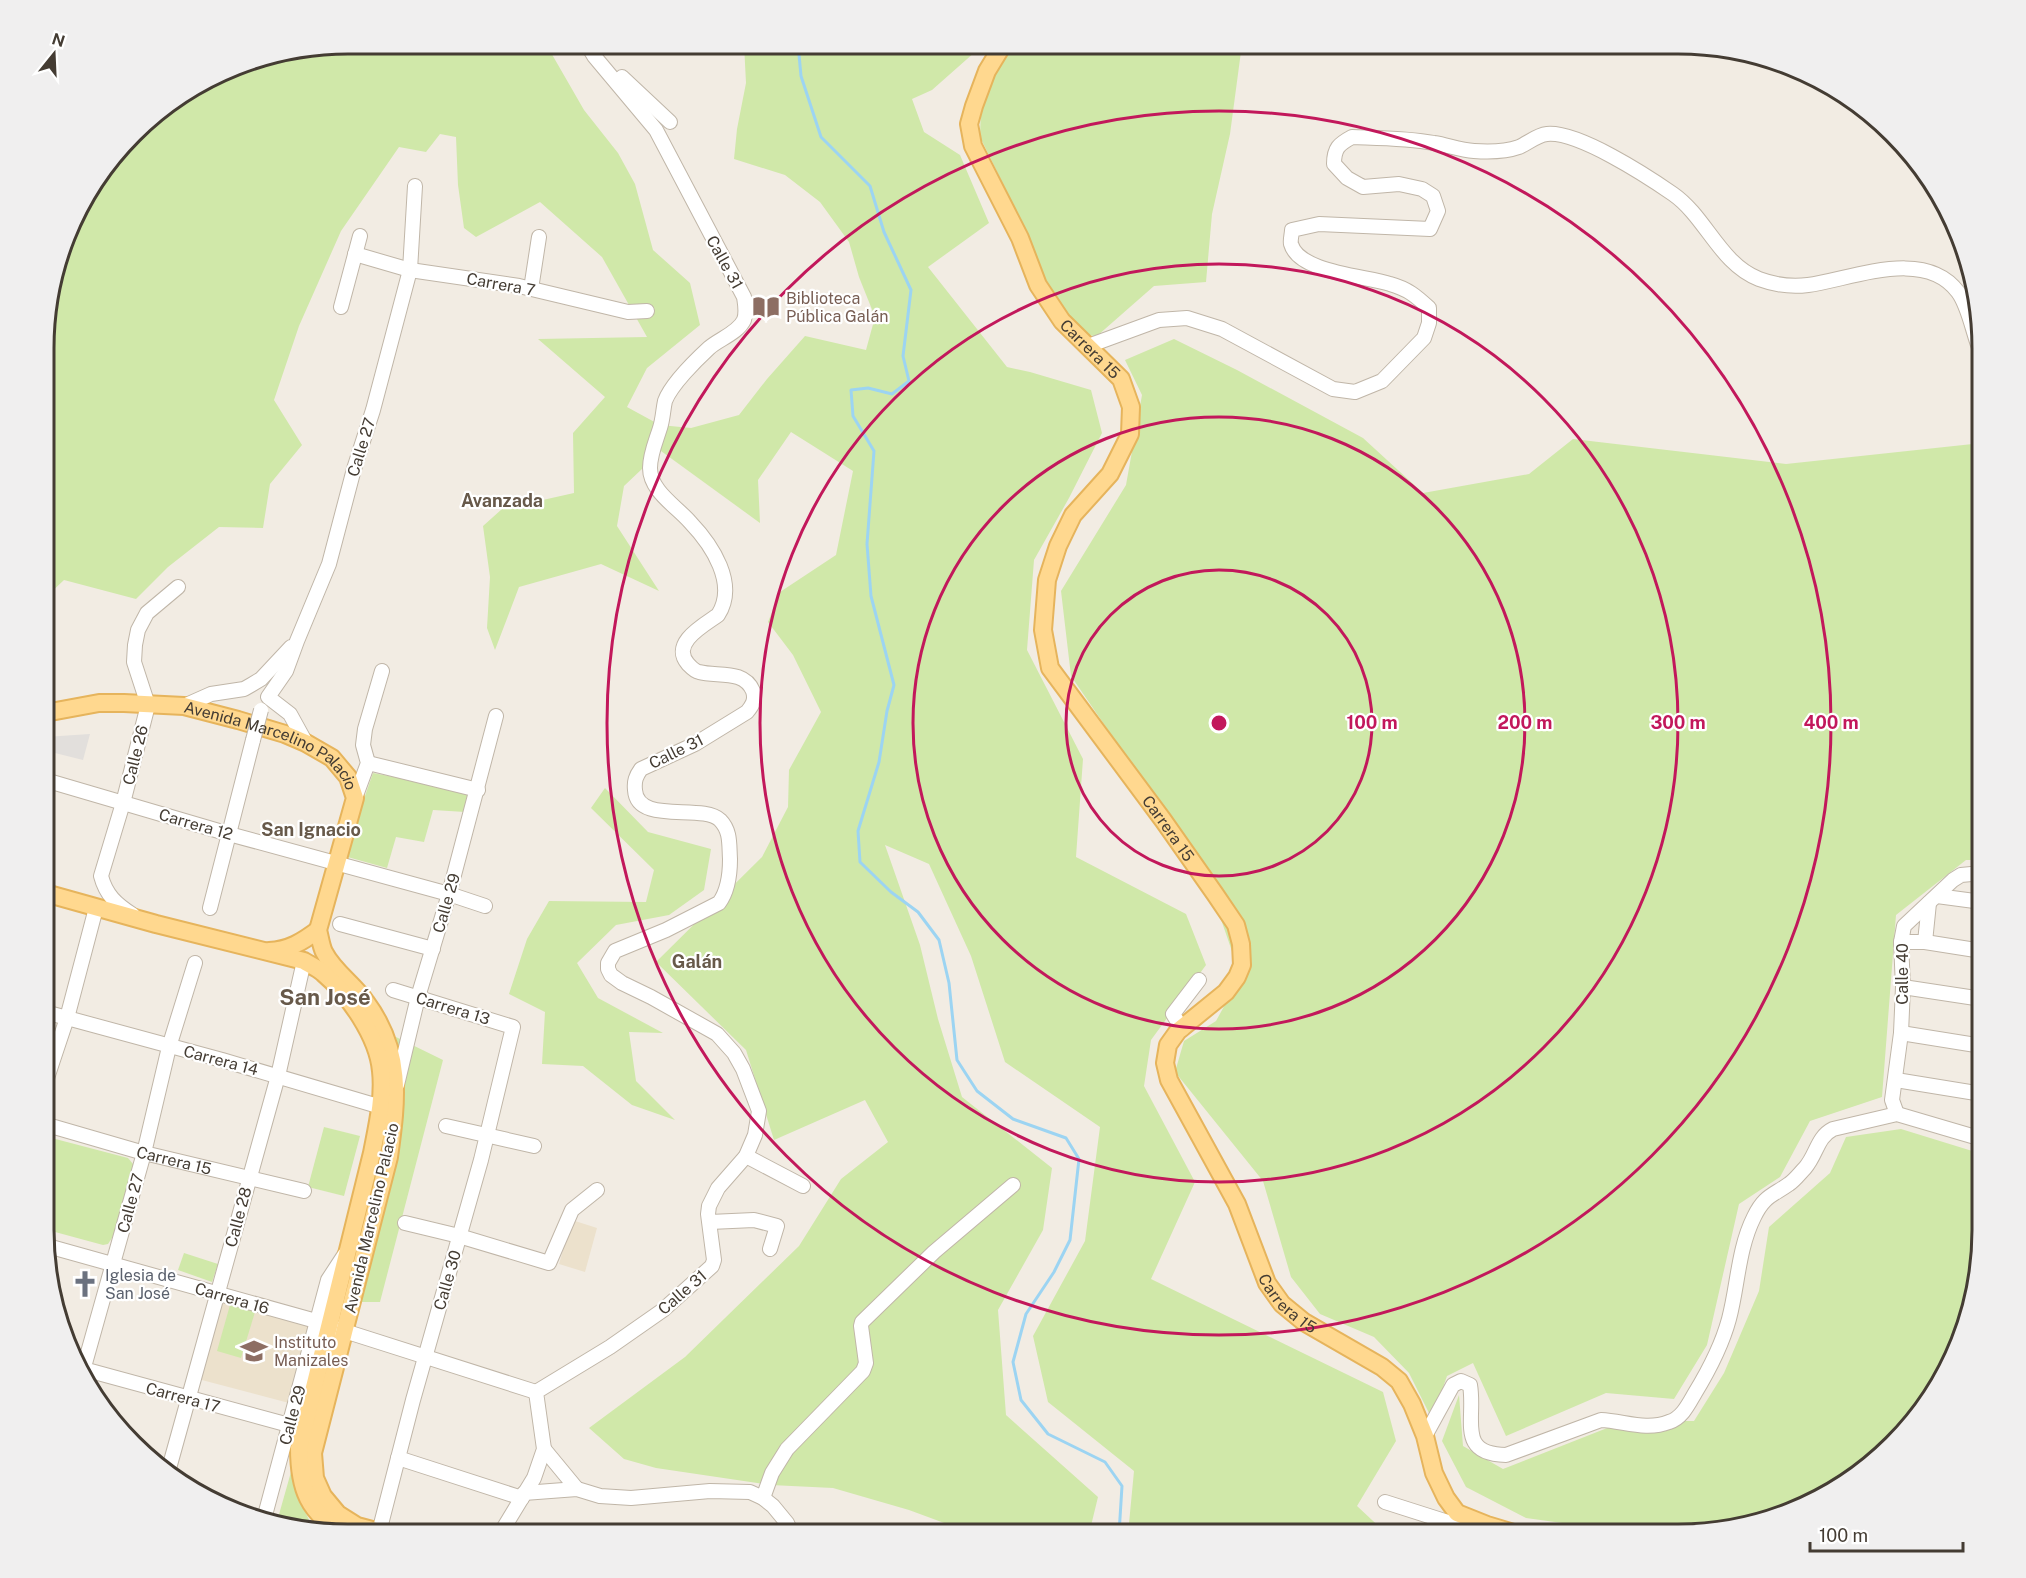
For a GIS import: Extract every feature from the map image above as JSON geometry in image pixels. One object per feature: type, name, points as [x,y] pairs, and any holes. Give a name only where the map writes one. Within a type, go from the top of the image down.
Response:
[{"type":"main road","name":"Carrera 15","points":[[996,54],[987,71],[969,124],[973,146],[1020,237],[1038,285],[1062,321],[1121,379],[1131,407],[1130,434],[1110,474],[1073,515],[1058,546],[1047,580],[1043,630],[1050,668],[1163,820],[1236,925],[1242,944],[1242,965],[1237,977],[1226,992],[1182,1029],[1168,1045],[1166,1063],[1169,1080],[1237,1203],[1267,1283],[1282,1304],[1304,1322],[1382,1367],[1399,1381],[1412,1404],[1425,1436],[1434,1473],[1446,1498],[1454,1524]]},
{"type":"main road","name":"Avenida Marcelino Palacio","points":[[54,711],[99,703],[184,706],[248,723],[306,743],[332,758],[348,777],[355,798],[318,930],[330,962],[367,1002],[381,1027],[394,1059],[396,1089],[372,1154],[299,1448],[299,1473],[306,1495],[318,1514],[328,1523]]},
{"type":"main road","name":"Avenida Marcelino Palacio","points":[[54,896],[304,961],[323,973],[357,1011],[378,1049],[388,1109],[389,1157],[330,1326],[313,1453],[315,1478],[323,1496],[338,1514],[354,1524]]},
{"type":"main road","points":[[259,951],[280,950],[301,943],[318,930]]},
{"type":"street","name":"Calle 31","points":[[536,1392],[610,1347],[663,1310],[712,1266],[714,1260],[708,1214],[710,1206],[718,1188],[746,1156],[755,1135],[759,1111],[751,1086],[734,1053],[717,1034],[622,983],[611,975],[608,966],[615,951],[666,930],[719,903],[724,895],[730,872],[729,836],[719,820],[702,812],[659,811],[645,806],[635,794],[634,781],[641,769],[695,744],[747,712],[755,698],[745,680],[733,676],[700,673],[693,670],[685,660],[683,648],[687,639],[721,611],[725,584],[724,573],[720,563],[691,522],[666,499],[651,479],[650,472],[650,461],[666,399],[709,347],[744,321],[746,310],[744,297],[656,130],[594,54]]},
{"type":"street","points":[[596,54],[670,122]]},
{"type":"street","points":[[1089,346],[1159,320],[1187,318],[1222,329],[1333,389],[1355,392],[1382,381],[1424,338],[1429,323],[1428,308],[1413,293],[1389,283],[1347,276],[1299,257],[1291,244],[1292,230],[1319,224],[1430,229],[1438,211],[1433,196],[1422,189],[1399,184],[1363,187],[1347,178],[1334,164],[1334,151],[1341,143],[1352,137],[1432,142],[1473,151],[1501,151],[1517,147],[1545,134],[1575,140],[1614,158],[1672,193],[1688,206],[1740,269],[1759,279],[1789,285],[1809,285],[1881,269],[1917,270],[1940,276],[1952,285],[1961,296],[1970,320]]},
{"type":"street","name":"Calle 27","points":[[265,704],[286,671],[329,564],[354,469],[397,324],[410,270],[415,186]]},
{"type":"street","points":[[341,307],[360,236]]},
{"type":"street","points":[[531,289],[539,237]]},
{"type":"street","name":"Carrera 7","points":[[355,254],[410,270],[531,289],[628,312],[647,311]]},
{"type":"street","name":"Calle 26","points":[[141,920],[110,898],[101,876],[123,803],[148,705],[134,662],[138,630],[147,613],[178,587]]},
{"type":"street","points":[[184,706],[211,694],[244,689],[251,685],[269,672],[297,641]]},
{"type":"street","points":[[355,798],[368,764],[363,745],[364,729],[382,671]]},
{"type":"street","points":[[210,908],[265,704],[290,714],[306,743]]},
{"type":"street","name":"Calle 29","points":[[396,1089],[418,997],[478,790],[496,716]]},
{"type":"street","points":[[368,764],[478,790]]},
{"type":"street","name":"Carrera 12","points":[[54,783],[485,906]]},
{"type":"street","name":"Calle 40","points":[[1896,1114],[1892,1100],[1901,1033],[1904,987],[1901,942],[1904,926],[1953,880],[1961,875],[1972,874]]},
{"type":"street","points":[[1925,942],[1933,900],[1972,902]]},
{"type":"street","points":[[54,1057],[67,1018],[96,908]]},
{"type":"street","points":[[340,924],[433,948]]},
{"type":"street","points":[[1901,942],[1925,942],[1972,949]]},
{"type":"street","name":"Calle 28","points":[[170,1464],[278,1076],[304,961]]},
{"type":"street","name":"Calle 27","points":[[84,1359],[114,1264],[144,1153],[169,1047],[195,963]]},
{"type":"street","points":[[1182,1029],[1173,1014],[1199,980]]},
{"type":"street","points":[[1904,987],[1972,997]]},
{"type":"street","name":"Carrera 13","points":[[393,990],[513,1027]]},
{"type":"street","name":"Carrera 14","points":[[54,1014],[388,1109]]},
{"type":"street","name":"Calle 30","points":[[385,1524],[398,1458],[481,1160],[513,1027]]},
{"type":"street","points":[[1901,1033],[1972,1044]]},
{"type":"street","points":[[1896,1080],[1972,1092]]},
{"type":"street","points":[[1425,1436],[1453,1385],[1461,1381],[1470,1385],[1472,1394],[1474,1443],[1481,1451],[1491,1455],[1506,1455],[1601,1420],[1653,1426],[1679,1418],[1712,1365],[1729,1319],[1740,1258],[1754,1217],[1767,1197],[1791,1183],[1811,1161],[1824,1133],[1896,1114],[1972,1136]]},
{"type":"street","points":[[446,1126],[534,1146]]},
{"type":"street","name":"Carrera 15","points":[[54,1127],[144,1153],[304,1191]]},
{"type":"street","points":[[746,1156],[803,1186]]},
{"type":"street","points":[[763,1498],[772,1473],[787,1449],[863,1371],[866,1363],[862,1322],[934,1252],[1013,1185]]},
{"type":"street","points":[[405,1223],[459,1236],[549,1263],[572,1209],[597,1190]]},
{"type":"street","points":[[710,1222],[754,1220],[777,1226],[770,1249]]},
{"type":"street","name":"Carrera 16","points":[[55,1248],[330,1326],[536,1392]]},
{"type":"street","name":"Calle 29","points":[[266,1512],[289,1425],[330,1326]]},
{"type":"street","name":"Carrera 17","points":[[91,1373],[289,1425]]},
{"type":"street","points":[[506,1524],[534,1478],[544,1449],[536,1392]]},
{"type":"street","points":[[544,1449],[577,1489]]},
{"type":"street","points":[[398,1458],[523,1495],[577,1489],[600,1496],[631,1498],[710,1491],[750,1492],[763,1498],[781,1514],[786,1524]]},
{"type":"street","points":[[1385,1502],[1454,1524]]},
{"type":"shaded area","points":[[90,734],[83,760],[55,753],[54,757],[54,736]]},
{"type":"shaded area","points":[[572,1220],[597,1228],[585,1272],[559,1264]]},
{"type":"shaded area","name":"Instituto Manizales","points":[[219,1299],[310,1323],[289,1403],[198,1379]]},
{"type":"green space","points":[[348,54],[552,54],[584,110],[618,153],[635,184],[653,250],[690,283],[700,325],[647,368],[627,407],[660,425],[691,428],[739,415],[805,336],[866,350],[875,317],[859,277],[849,242],[820,202],[785,175],[734,159],[746,83],[745,54],[973,54],[932,90],[912,99],[924,132],[960,155],[989,223],[928,267],[1007,367],[1091,390],[1102,433],[1034,560],[1027,650],[1083,759],[1076,857],[1186,914],[1206,965],[1151,1040],[1144,1086],[1195,1182],[1151,1279],[1383,1392],[1396,1441],[1357,1506],[1376,1524],[1129,1524],[1134,1471],[1048,1402],[1033,1336],[1085,1241],[1100,1127],[1005,1062],[971,956],[929,864],[885,845],[920,945],[938,1019],[962,1097],[1052,1168],[1043,1230],[998,1310],[1006,1415],[1098,1497],[1091,1524],[947,1524],[909,1510],[833,1488],[771,1485],[656,1468],[624,1459],[589,1428],[685,1357],[799,1246],[841,1179],[888,1142],[865,1100],[774,1140],[746,1050],[656,962],[762,857],[788,807],[789,770],[821,712],[793,655],[768,622],[780,592],[836,555],[853,471],[791,432],[758,480],[760,523],[661,451],[624,486],[617,526],[659,591],[601,564],[519,587],[495,650],[487,628],[490,577],[483,526],[502,509],[574,493],[573,433],[605,397],[538,339],[647,337],[602,257],[540,202],[476,237],[464,228],[458,185],[456,137],[440,134],[426,152],[399,147],[341,231],[299,326],[274,400],[302,445],[270,484],[263,528],[219,527],[168,567],[136,599],[64,580],[54,589],[54,348],[57,310],[64,272],[84,218],[115,169],[154,127],[201,93],[253,70],[310,57]]},
{"type":"green space","points":[[1006,54],[1241,54],[1230,134],[1212,214],[1206,282],[1154,286],[1097,336],[1082,335],[1036,273],[1026,230],[980,137],[981,103]]},
{"type":"green space","points":[[1174,339],[1363,438],[1423,493],[1529,474],[1573,439],[1786,464],[1972,444],[1972,860],[1966,860],[1896,915],[1882,1097],[1810,1121],[1780,1177],[1739,1204],[1707,1345],[1674,1399],[1606,1393],[1506,1436],[1473,1363],[1447,1376],[1432,1419],[1409,1373],[1374,1337],[1320,1314],[1291,1277],[1263,1181],[1175,1072],[1184,1041],[1216,1021],[1233,990],[1235,960],[1204,870],[1071,676],[1061,591],[1126,485],[1142,395],[1125,360]]},
{"type":"green space","points":[[373,773],[472,792],[465,812],[433,810],[424,842],[396,837],[387,868],[344,856]]},
{"type":"green space","points":[[605,788],[648,832],[711,849],[704,890],[669,915],[616,925],[577,963],[598,998],[663,1033],[629,1032],[636,1081],[675,1120],[632,1105],[583,1066],[542,1064],[545,1012],[509,994],[527,939],[549,901],[646,902],[654,870],[591,808]]},
{"type":"green space","points":[[396,1037],[443,1060],[380,1302],[358,1302],[403,1114]]},
{"type":"green space","points":[[324,1127],[360,1136],[344,1196],[308,1187]]},
{"type":"green space","points":[[1901,1129],[1972,1151],[1971,1249],[1966,1287],[1956,1325],[1933,1377],[1899,1424],[1872,1451],[1825,1485],[1791,1502],[1754,1514],[1697,1523],[1570,1524],[1526,1518],[1466,1487],[1442,1441],[1459,1395],[1463,1446],[1503,1469],[1625,1421],[1694,1421],[1724,1373],[1759,1291],[1769,1227],[1830,1173],[1846,1137]]},
{"type":"green space","points":[[54,1139],[128,1158],[133,1164],[114,1235],[108,1244],[103,1245],[54,1232]]},
{"type":"green space","points":[[184,1253],[218,1264],[212,1282],[178,1270]]},
{"type":"green space","points":[[230,1305],[255,1312],[241,1358],[217,1351]]},
{"type":"green space","points":[[291,1472],[297,1495],[310,1521],[279,1515]]},
{"type":"waterway","points":[[799,54],[801,76],[821,137],[870,186],[884,232],[911,290],[903,356],[909,381],[892,394],[868,388],[851,390],[853,416],[874,451],[867,544],[871,596],[894,685],[887,711],[879,762],[858,831],[860,862],[891,892],[918,912],[939,940],[949,983],[957,1060],[977,1091],[1013,1119],[1066,1138],[1079,1159],[1070,1240],[1054,1272],[1026,1314],[1013,1362],[1021,1400],[1048,1434],[1105,1462],[1122,1486],[1120,1524]]},
{"type":"place","name":"Biblioteca Pública Galán","points":[[766,307]]},
{"type":"place","name":"Iglesia de San José","points":[[85,1284]]},
{"type":"place","name":"Instituto Manizales","points":[[254,1351]]},
{"type":"district","name":"Avanzada","points":[[502,501]]},
{"type":"district","name":"San Ignacio","points":[[311,830]]},
{"type":"district","name":"Galán","points":[[697,962]]},
{"type":"district","name":"San José","points":[[325,997]]}]
